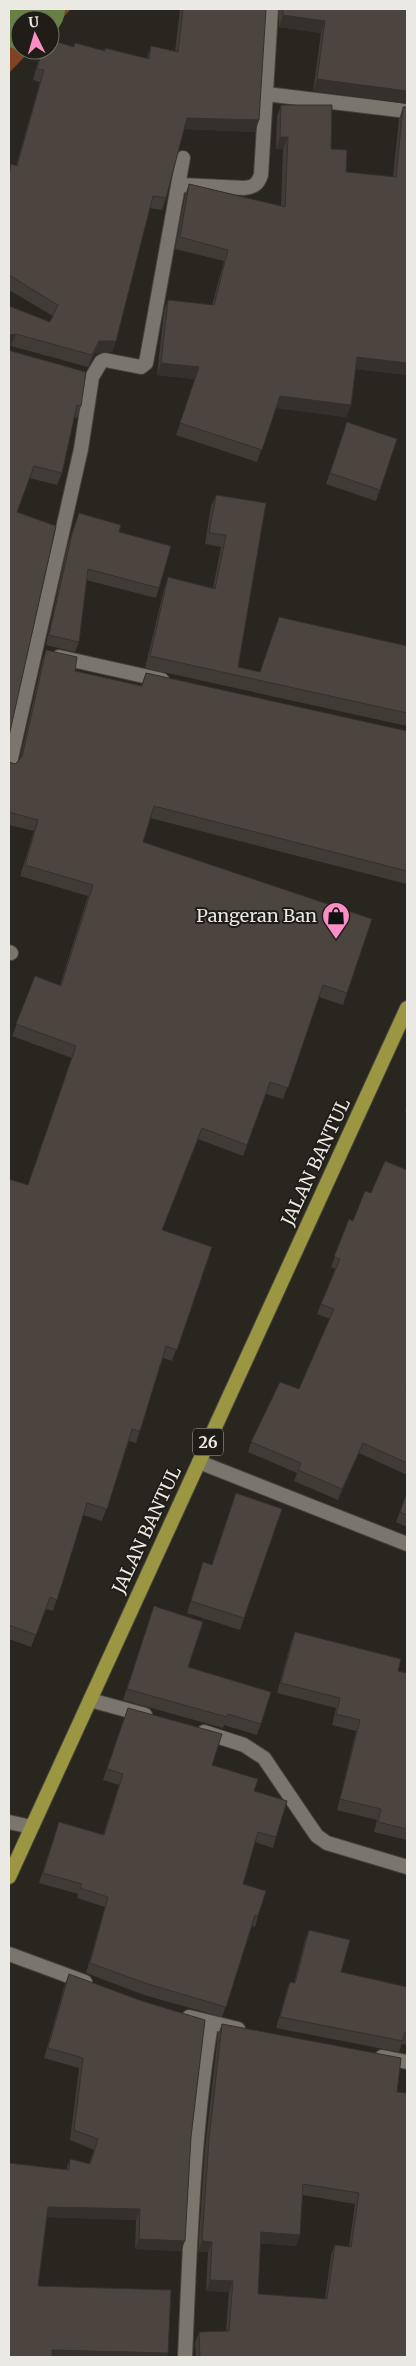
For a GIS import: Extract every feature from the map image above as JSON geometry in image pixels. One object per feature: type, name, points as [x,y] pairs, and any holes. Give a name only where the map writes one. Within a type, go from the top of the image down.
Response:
[{"type":"main road","name":"JALAN BANTUL","points":[[9,1877],[407,1008]]},
{"type":"street","points":[[179,185],[244,188],[253,187],[259,182],[271,9]]},
{"type":"street","points":[[266,94],[407,111]]},
{"type":"street","points":[[9,767],[82,449],[88,375],[105,360],[141,367],[146,364],[183,158]]},
{"type":"street","points":[[36,652],[179,684]]},
{"type":"street","points":[[200,1462],[407,1544]]},
{"type":"street","points":[[90,1700],[155,1718]]},
{"type":"street","points":[[193,1729],[230,1739],[264,1758],[317,1836],[327,1842],[407,1867]]},
{"type":"street","points":[[9,1822],[32,1827]]},
{"type":"street","points":[[9,1954],[97,1986]]},
{"type":"street","points":[[176,2013],[212,2024],[251,2032]]},
{"type":"street","points":[[185,2357],[196,2158],[204,2065],[212,2024]]},
{"type":"street","points":[[368,2054],[407,2062]]},
{"type":"shaded area","points":[[9,9],[71,9],[60,21],[60,10],[10,10],[10,60],[21,60],[9,73]]},
{"type":"building","points":[[183,9],[266,9],[259,120],[187,118],[166,198],[153,196],[116,341],[99,341],[92,355],[16,334],[9,335],[9,306],[50,322],[58,305],[9,275],[9,171],[11,164],[17,166],[44,70],[37,69],[39,60],[60,60],[60,43],[74,47],[75,43],[105,51],[105,48],[149,59],[151,46],[178,52]]},
{"type":"building","points":[[283,9],[407,9],[407,91],[317,79],[325,21],[283,15]]},
{"type":"building","points":[[281,105],[332,105],[331,149],[347,150],[346,172],[396,177],[403,107],[407,107],[407,363],[357,357],[351,405],[280,396],[262,450],[180,423],[199,367],[161,363],[168,300],[214,305],[228,250],[180,237],[189,184],[285,207],[288,137],[280,137]]},
{"type":"building","points":[[9,349],[86,372],[81,406],[77,405],[62,473],[34,466],[17,512],[56,526],[9,736]]},
{"type":"building","points":[[347,422],[397,439],[380,490],[330,473]]},
{"type":"building","points":[[216,495],[266,503],[238,667],[260,672],[279,617],[407,646],[407,713],[150,656],[168,577],[215,589],[226,535],[209,533]]},
{"type":"building","points":[[79,513],[121,525],[119,532],[171,546],[159,588],[88,569],[79,642],[49,635],[72,534]]},
{"type":"building","points":[[46,650],[77,657],[75,671],[142,686],[146,673],[407,731],[407,871],[154,806],[143,842],[372,919],[347,993],[323,985],[288,1088],[270,1082],[247,1145],[202,1128],[162,1230],[212,1247],[177,1350],[166,1346],[140,1431],[132,1429],[107,1509],[87,1503],[57,1600],[50,1597],[36,1635],[9,1625],[9,1179],[28,1185],[76,1046],[16,1024],[35,976],[61,986],[93,885],[25,865],[38,820],[9,812],[9,762],[15,764],[22,757]]},
{"type":"building","points":[[385,1161],[407,1170],[407,1463],[363,1443],[342,1489],[298,1470],[301,1463],[251,1442],[280,1382],[299,1389],[334,1309],[321,1304],[340,1259],[334,1257],[349,1219],[353,1221],[365,1191],[371,1193]]},
{"type":"building","points":[[236,1493],[282,1509],[244,1618],[191,1601],[203,1562],[212,1565]]},
{"type":"building","points":[[407,1493],[407,1515],[400,1512]]},
{"type":"building","points":[[154,1606],[203,1622],[188,1667],[271,1692],[261,1724],[228,1714],[227,1717],[127,1689]]},
{"type":"building","points":[[295,1632],[401,1659],[398,1671],[407,1673],[407,1829],[378,1822],[381,1809],[340,1799],[360,1720],[336,1714],[340,1698],[281,1683]]},
{"type":"building","points":[[128,1708],[222,1734],[212,1765],[258,1779],[254,1791],[287,1801],[276,1837],[258,1832],[243,1884],[266,1891],[258,1916],[255,1915],[226,2007],[148,1984],[90,1963],[108,1897],[80,1888],[82,1884],[43,1873],[59,1822],[104,1835],[123,1774],[107,1769]]},
{"type":"building","points":[[309,1930],[350,1940],[341,1972],[407,1987],[407,2033],[404,2033],[403,2041],[280,2017],[290,1982],[295,1983]]},
{"type":"building","points":[[69,1974],[142,2001],[205,2020],[191,2137],[185,2241],[139,2239],[140,2209],[48,2207],[38,2286],[171,2290],[168,2353],[52,2350],[52,2357],[9,2357],[9,2163],[69,2170],[70,2159],[90,2164],[98,2139],[74,2130],[83,2058],[48,2048]]},
{"type":"building","points":[[222,2024],[401,2058],[397,2092],[407,2093],[407,2357],[200,2357],[199,2332],[229,2331],[233,2281],[210,2280],[212,2242],[202,2241],[209,2139]],"holes":[[[303,2184],[359,2193],[351,2247],[335,2245],[327,2299],[258,2294],[261,2232],[300,2235]]]},
{"type":"place","name":"Pangeran Ban","points":[[336,940]]}]
